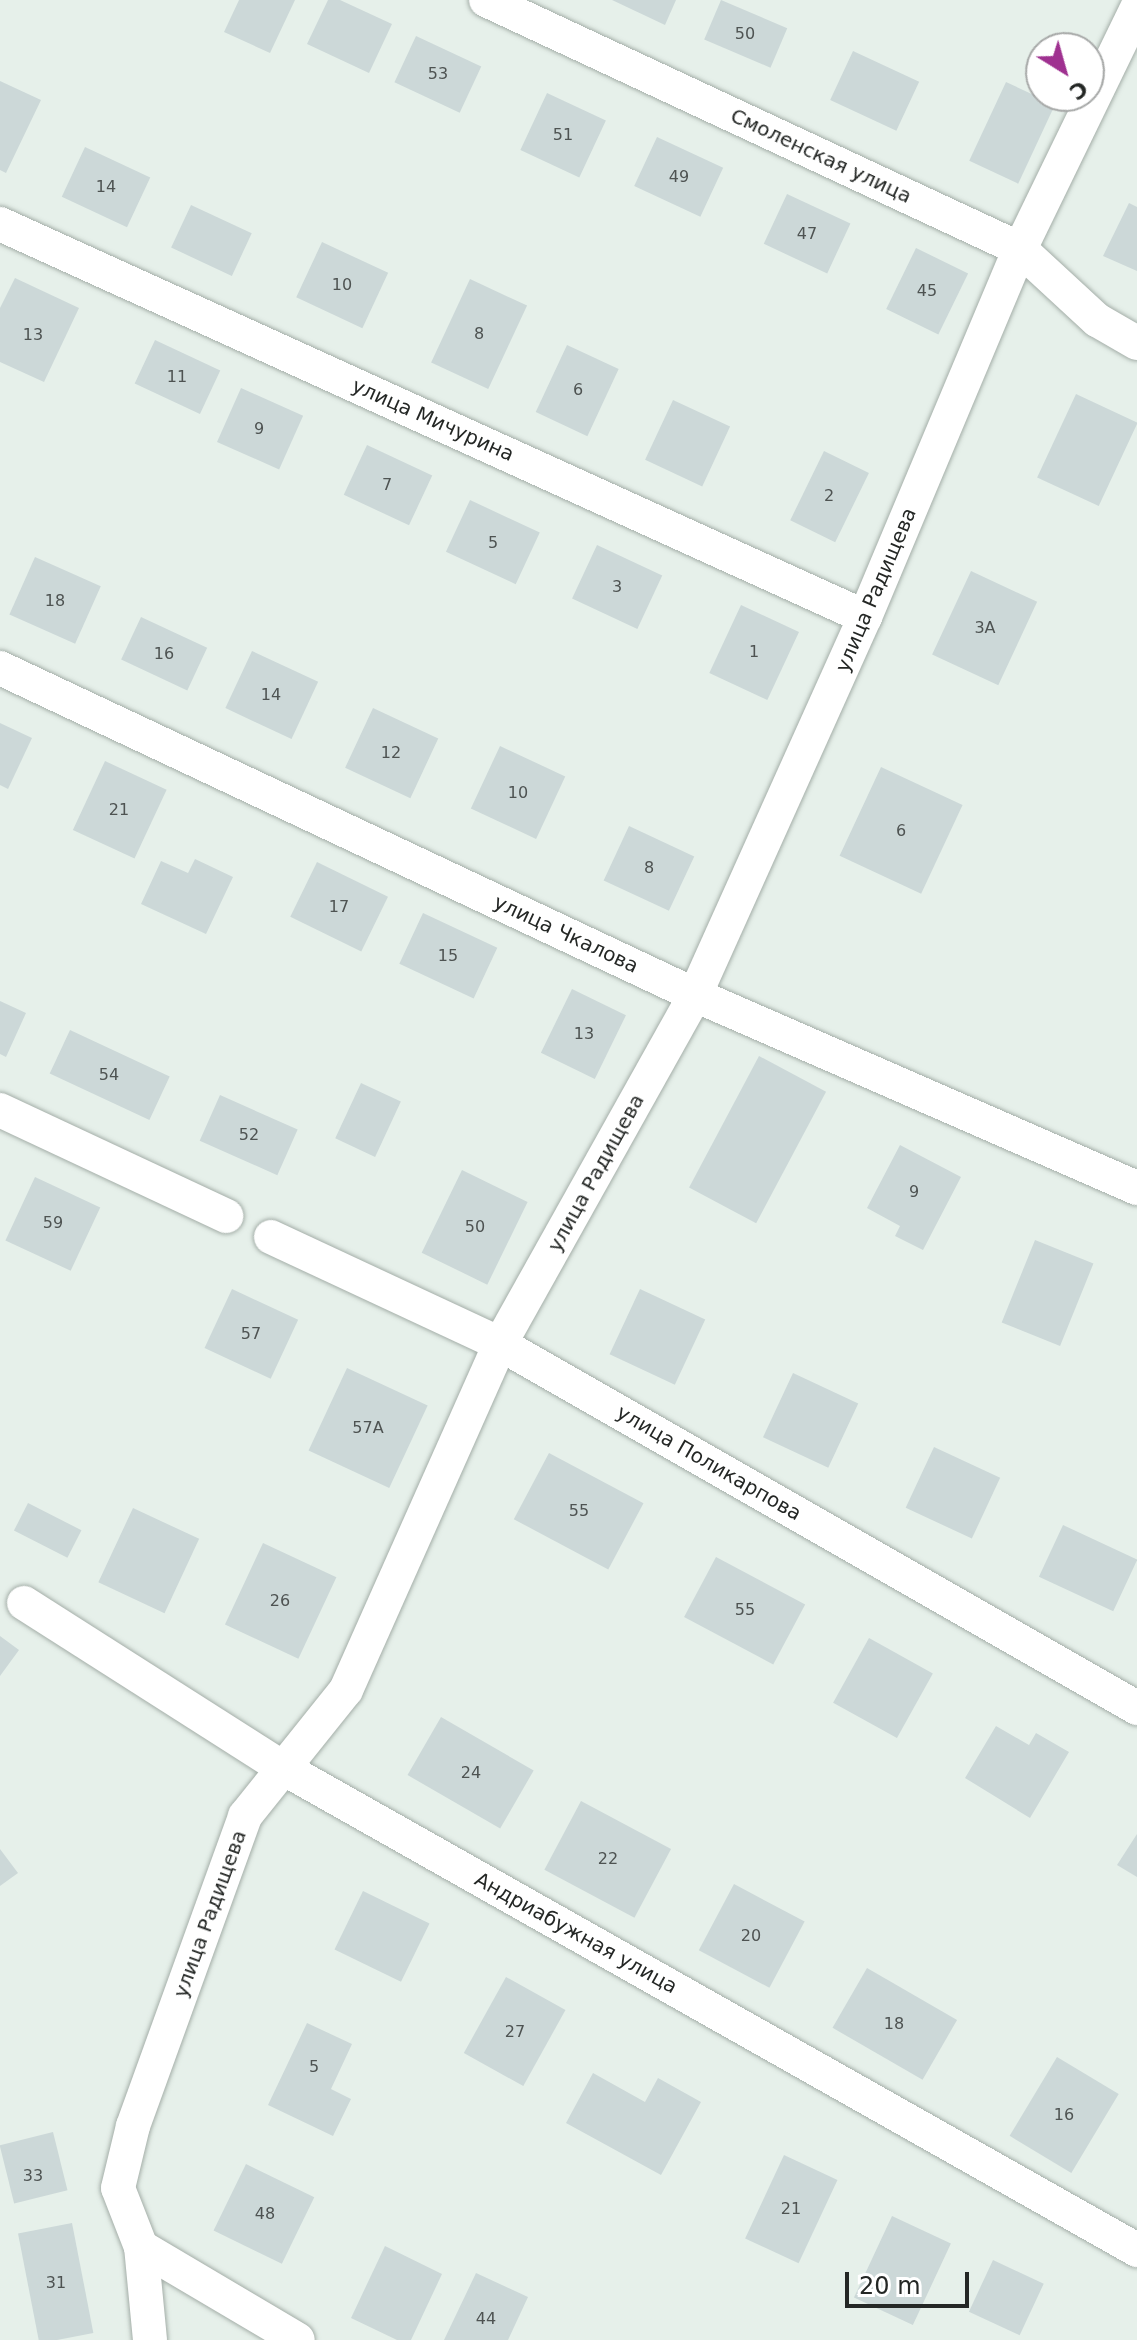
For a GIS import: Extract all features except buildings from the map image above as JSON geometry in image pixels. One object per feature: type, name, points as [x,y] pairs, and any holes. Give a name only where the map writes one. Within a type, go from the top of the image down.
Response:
[{"type":"street","name":"Смоленская улица","points":[[486,0],[1020,249],[1097,320],[1137,343]]},
{"type":"street","name":"улица Радищева","points":[[150,2340],[141,2247],[118,2188],[133,2126],[245,1816],[346,1690],[500,1344],[695,995],[865,617],[1020,249],[1137,8]]},
{"type":"street","name":"улица Мичурина","points":[[0,224],[865,617]]},
{"type":"street","name":"улица Чкалова","points":[[0,668],[695,995],[1137,1188]]},
{"type":"street","points":[[0,1110],[226,1216]]},
{"type":"street","name":"улица Поликарпова","points":[[271,1237],[500,1344],[1137,1708]]},
{"type":"street","name":"Андриабужная улица","points":[[24,1603],[283,1768],[1137,2250]]},
{"type":"street","points":[[141,2247],[298,2340]]}]
